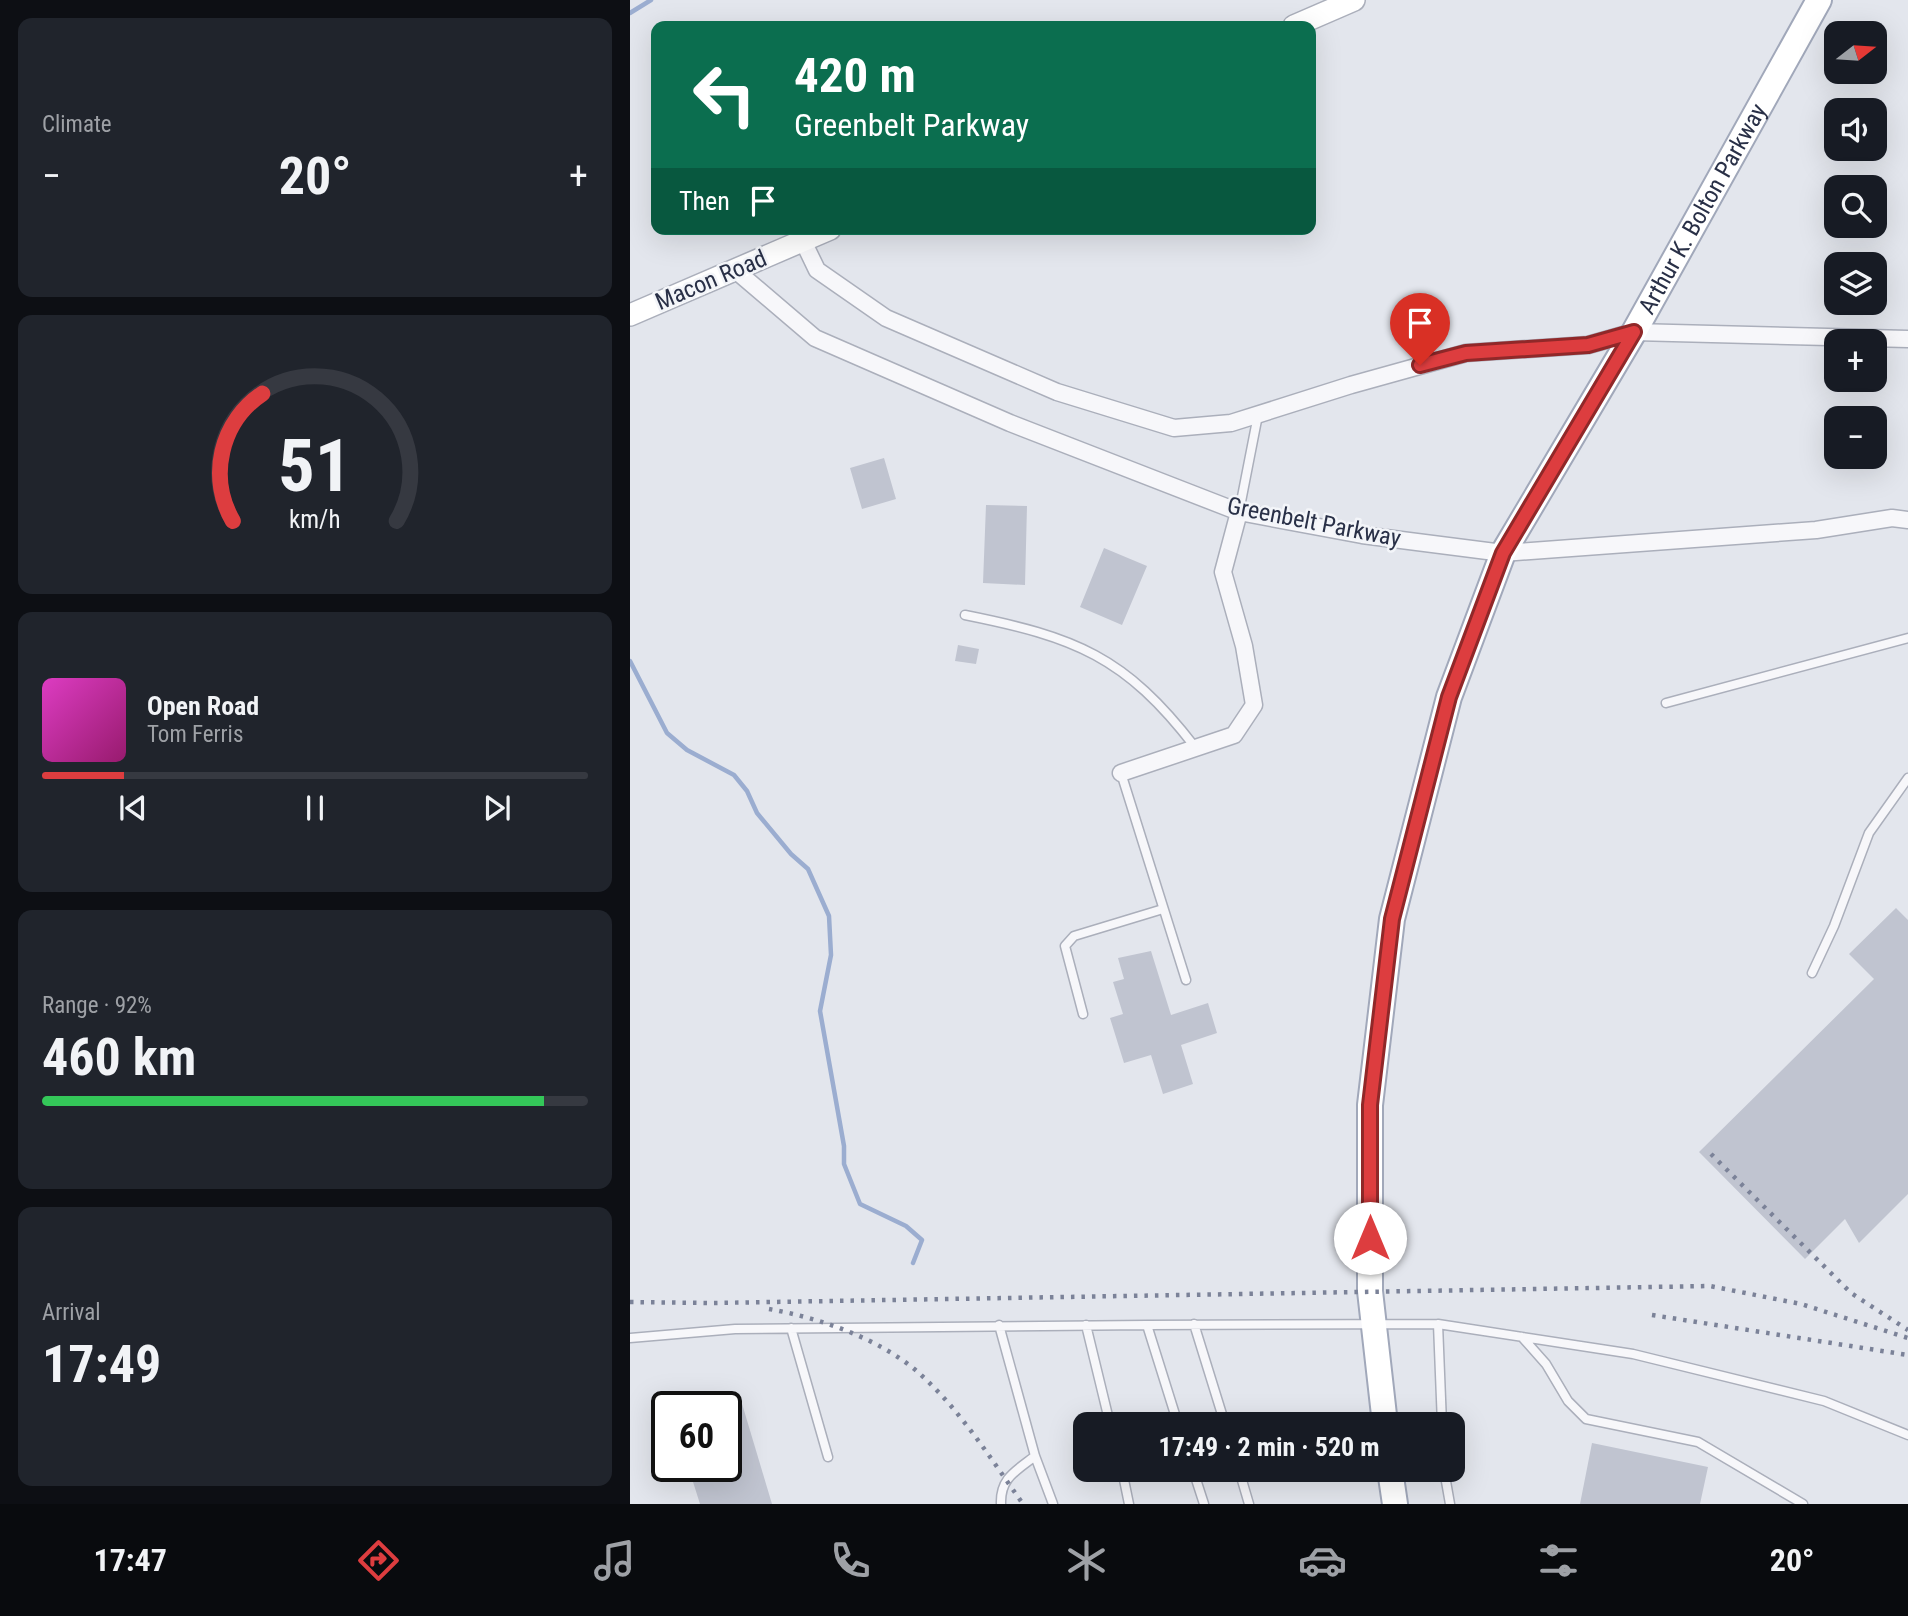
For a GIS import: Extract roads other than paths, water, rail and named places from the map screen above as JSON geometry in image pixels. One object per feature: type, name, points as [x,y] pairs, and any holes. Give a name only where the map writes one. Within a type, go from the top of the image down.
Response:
[{"type":"main road","points":[[1306,21],[1354,0]]},
{"type":"main road","name":"Arthur K. Bolton Parkway","points":[[1384,1412],[1370,1291],[1370,1105],[1392,919],[1449,697],[1503,553],[1634,332],[1819,0]]},
{"type":"main road","name":"Macon Road","points":[[630,315],[816,235]]},
{"type":"main road","points":[[1392,1482],[1395,1504]]},
{"type":"street","points":[[803,241],[817,270],[886,318],[1058,392],[1174,428],[1231,424],[1466,353],[1588,345],[1634,332],[1908,339]]},
{"type":"street","name":"Greenbelt Parkway","points":[[734,269],[815,338],[1010,423],[1239,512],[1362,535],[1503,553],[1816,530],[1892,518],[1908,520]]},
{"type":"street","points":[[1122,773],[1234,735],[1254,705],[1244,646],[1223,572],[1239,512]]},
{"type":"lane","points":[[1239,512],[1258,415]]},
{"type":"lane","points":[[965,615],[1056,636],[1106,658],[1166,709],[1195,747]]},
{"type":"lane","points":[[1666,703],[1908,638]]},
{"type":"lane","points":[[1122,773],[1186,980]]},
{"type":"lane","points":[[1812,973],[1834,926],[1869,833],[1908,779]]},
{"type":"lane","points":[[1083,1014],[1065,946],[1074,936],[1163,909]]},
{"type":"lane","points":[[1194,1324],[1221,1412]]},
{"type":"lane","points":[[1438,1324],[1442,1412]]},
{"type":"lane","points":[[630,1338],[735,1329],[792,1328],[1438,1324],[1633,1354],[1824,1401],[1908,1435]]},
{"type":"lane","points":[[999,1325],[1035,1456],[1053,1504]]},
{"type":"lane","points":[[1086,1325],[1108,1412]]},
{"type":"lane","points":[[1147,1325],[1174,1412]]},
{"type":"lane","points":[[792,1328],[828,1457]]},
{"type":"lane","points":[[1522,1337],[1546,1364],[1568,1401],[1586,1419],[1698,1442],[1803,1504]]},
{"type":"lane","points":[[1001,1504],[1000,1490],[1005,1479],[1035,1456]]},
{"type":"lane","points":[[1124,1482],[1129,1504]]},
{"type":"lane","points":[[1197,1482],[1204,1504]]},
{"type":"lane","points":[[1243,1482],[1249,1504]]},
{"type":"lane","points":[[1446,1482],[1450,1504]]},
{"type":"waterway","points":[[630,13],[651,0]]},
{"type":"waterway","points":[[630,661],[667,733],[687,750],[734,775],[747,791],[757,813],[791,854],[808,869],[829,916],[831,955],[820,1011],[844,1146],[844,1164],[860,1204],[906,1226],[922,1240],[913,1263]]},
{"type":"railway","points":[[1711,1154],[1851,1293],[1908,1330]]},
{"type":"railway","points":[[630,1302],[713,1303],[1710,1286],[1801,1304],[1908,1338]]},
{"type":"railway","points":[[769,1309],[829,1324],[869,1340],[920,1374],[962,1420],[1023,1504]]},
{"type":"railway","points":[[1652,1315],[1908,1355]]}]
